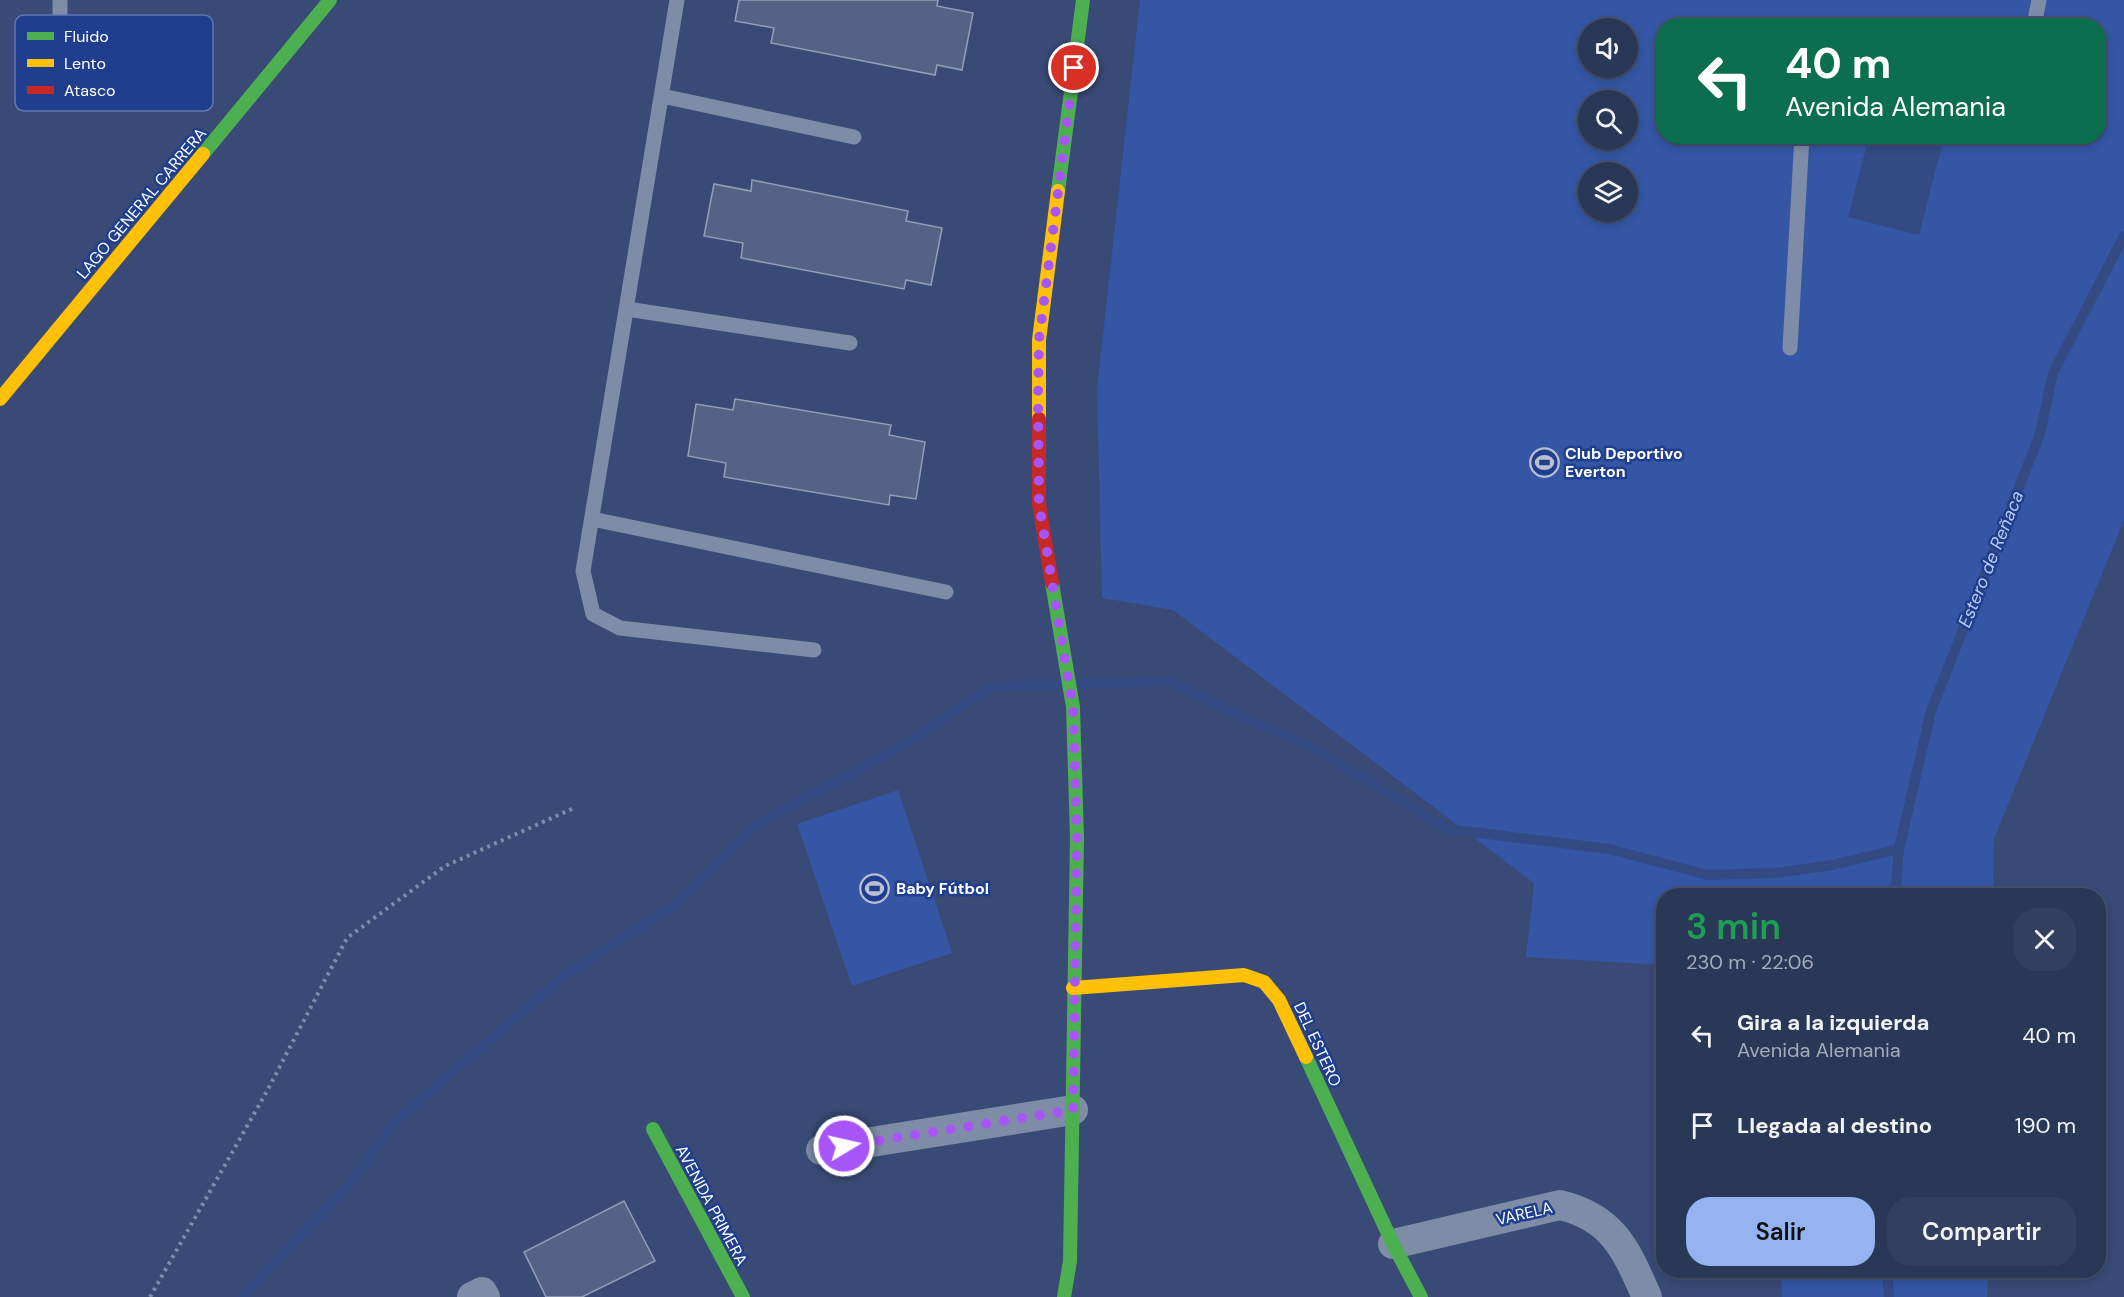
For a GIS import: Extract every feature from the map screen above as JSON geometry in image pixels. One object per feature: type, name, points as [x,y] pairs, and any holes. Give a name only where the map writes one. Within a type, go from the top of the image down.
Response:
[{"type":"street","name":"LAGO GENERAL CARRERA","points":[[0,399],[330,0]]},
{"type":"street","points":[[1064,1297],[1070,1261],[1077,838],[1073,708],[1039,504],[1038,396],[1039,340],[1083,0]]},
{"type":"street","name":"DEL ESTERO","points":[[1073,988],[1244,975],[1264,982],[1279,1000],[1393,1244],[1421,1297]]},
{"type":"street","points":[[821,1150],[1073,1110]]},
{"type":"street","name":"AVENIDA PRIMERA","points":[[653,1129],[743,1297]]},
{"type":"street","name":"VARELA","points":[[1393,1244],[1560,1205],[1582,1210],[1601,1221],[1627,1253],[1647,1297]]},
{"type":"street","points":[[472,1297],[482,1292],[485,1297]]},
{"type":"lane","points":[[678,0],[583,571],[593,614],[621,628],[814,650]]},
{"type":"lane","points":[[2036,18],[2039,0]]},
{"type":"lane","points":[[662,96],[854,137]]},
{"type":"lane","points":[[1790,348],[1802,144]]},
{"type":"lane","points":[[627,309],[850,343]]},
{"type":"lane","points":[[592,519],[946,592]]},
{"type":"path","points":[[150,1297],[267,1091],[347,938],[445,866],[574,808]]},
{"type":"shaded area","name":"Club Deportivo Everton","points":[[1140,0],[2124,0],[2124,520],[1994,839],[1993,888],[1656,888],[1656,965],[1526,957],[1534,883],[1173,610],[1102,598],[1097,389]]},
{"type":"shaded area","points":[[1867,144],[1942,144],[1919,235],[1848,217]]},
{"type":"shaded area","name":"Baby Fútbol","points":[[898,790],[952,953],[852,986],[797,824]]},
{"type":"shaded area","points":[[1781,1278],[1988,1278],[1987,1297],[1782,1297]]},
{"type":"building","points":[[739,0],[938,0],[937,6],[973,13],[962,70],[937,65],[935,75],[771,43],[774,28],[735,21]]},
{"type":"building","points":[[752,180],[908,211],[906,221],[942,228],[931,285],[906,280],[904,289],[741,258],[743,243],[704,236],[714,184],[751,191]]},
{"type":"building","points":[[735,399],[891,425],[889,435],[925,442],[916,499],[890,495],[889,505],[724,477],[726,463],[688,456],[696,404],[733,410]]},
{"type":"building","points":[[624,1201],[655,1261],[582,1297],[546,1297],[524,1252]]},
{"type":"waterway","name":"Estero de Reñaca","points":[[1896,888],[1899,849],[1931,711],[2040,434],[2053,373],[2124,236]]},
{"type":"waterway","points":[[242,1297],[348,1186],[395,1122],[564,976],[678,903],[756,825],[911,741],[990,687],[1168,681],[1308,745],[1448,829],[1609,849],[1708,875],[1776,873],[1832,865],[1899,849]]},
{"type":"waterway","name":"Estero de Reñaca","points":[[1888,1278],[1889,1297]]},
{"type":"traffic: fast","points":[[203,154],[330,0]]},
{"type":"traffic: fast","points":[[1058,191],[1083,0]]},
{"type":"traffic: fast","points":[[1052,583],[1073,707],[1077,838],[1070,1261],[1064,1297]]},
{"type":"traffic: fast","points":[[1306,1057],[1393,1244],[1421,1297]]},
{"type":"traffic: fast","points":[[653,1129],[743,1297]]},
{"type":"traffic: slow","points":[[0,399],[203,154]]},
{"type":"traffic: slow","points":[[1039,419],[1039,340],[1058,191]]},
{"type":"traffic: slow","points":[[1073,988],[1244,975],[1264,982],[1279,1000],[1306,1057]]},
{"type":"traffic: jam","points":[[1039,419],[1039,504],[1052,583]]},
{"type":"place","name":"Club Deportivo Everton","points":[[1544,462]]},
{"type":"place","name":"Baby Fútbol","points":[[875,888]]},
{"type":"route","points":[[844,1146],[1073,1110],[1077,838],[1073,708],[1039,504],[1038,396],[1039,340],[1074,68]]}]
